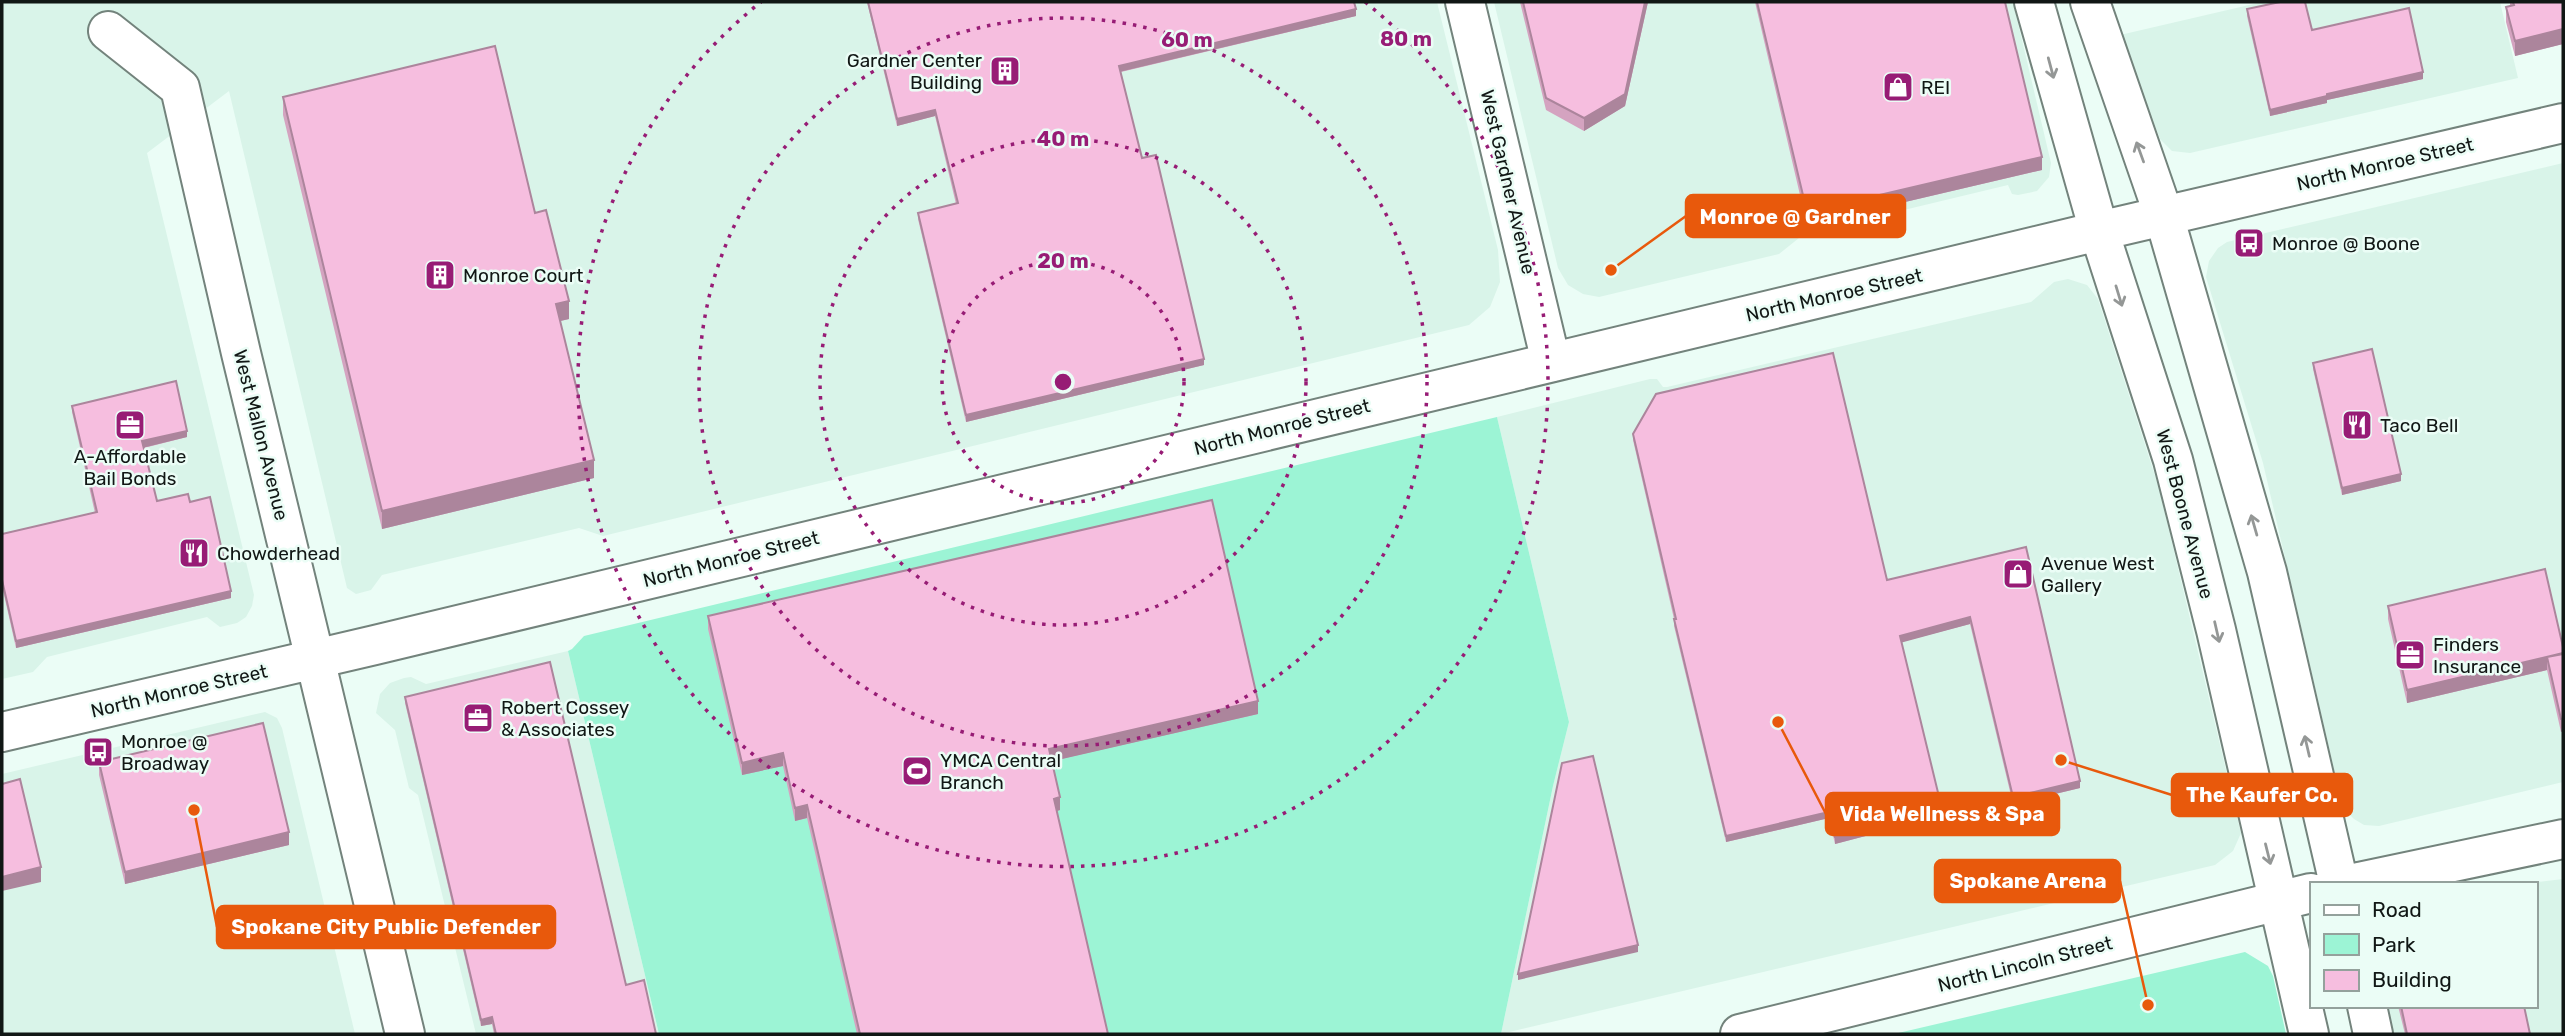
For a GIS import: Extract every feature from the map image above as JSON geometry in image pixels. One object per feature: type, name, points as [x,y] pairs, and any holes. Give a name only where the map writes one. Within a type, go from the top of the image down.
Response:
[{"type":"main road","name":"West Gardner Avenue","points":[[1465,2],[1551,362]]},
{"type":"main road","name":"West Boone Avenue","points":[[2034,2],[2099,231],[2176,473],[2216,630],[2295,897],[2309,1034]]},
{"type":"main road","points":[[2090,2],[2164,216],[2267,572],[2339,882]]},
{"type":"main road","name":"West Mallon Avenue","points":[[108,31],[180,89],[405,1034]]},
{"type":"main road","name":"North Monroe Street","points":[[2,732],[2099,231],[2563,123]]},
{"type":"main road","points":[[2359,882],[2563,839]]},
{"type":"main road","name":"North Lincoln Street","points":[[1740,1034],[2295,897]]},
{"type":"main road","points":[[2367,1008],[2373,1034]]},
{"type":"shaded area","points":[[2,2],[1437,2],[1498,250],[1500,282],[1490,307],[1469,325],[603,536],[579,528],[382,575],[371,590],[356,594],[347,588],[229,91],[147,153],[254,595],[252,606],[246,617],[237,623],[220,627],[207,617],[47,657],[33,672],[2,679]]},
{"type":"shaded area","points":[[1494,2],[2013,2],[2051,163],[2049,177],[2037,191],[2012,194],[2008,185],[1804,234],[1779,254],[1599,297],[1583,294],[1568,285],[1558,268]]},
{"type":"shaded area","points":[[2262,2],[2500,2],[2518,78],[2190,153],[2172,151],[2160,139],[2120,35]]},
{"type":"shaded area","points":[[2563,163],[2563,782],[2379,826],[2364,825],[2343,808],[2263,463],[2206,277],[2209,261],[2218,248],[2227,242]]},
{"type":"shaded area","points":[[2068,279],[2087,285],[2098,299],[2159,488],[2241,833],[2233,851],[2215,865],[1501,1034],[1569,722],[1497,417],[1650,379],[1657,379],[1663,387],[1667,387],[2031,302],[2054,282]]},
{"type":"shaded area","points":[[568,651],[659,1034],[476,1034],[418,795],[409,788],[395,730],[376,713],[380,694],[390,683],[404,678],[411,677],[426,684]]},
{"type":"shaded area","points":[[265,712],[277,718],[282,728],[355,1034],[2,1034],[2,774]]},
{"type":"shaded area","points":[[2563,879],[2563,1034],[2392,1034],[2386,1008],[2537,1008],[2537,882]]},
{"type":"green space","points":[[1497,417],[1569,722],[1501,1034],[659,1034],[568,651],[584,636]]},
{"type":"green space","points":[[2245,952],[2268,966],[2273,976],[2286,1034],[1894,1034]]},
{"type":"building","points":[[868,2],[1354,2],[1356,9],[1119,66],[1142,158],[1156,155],[1204,359],[966,415],[918,213],[958,203],[935,110],[897,119]]},
{"type":"building","points":[[1523,2],[1645,2],[1625,94],[1584,118],[1546,98]]},
{"type":"building","name":"REI","points":[[1757,2],[2005,2],[2042,157],[1807,212]]},
{"type":"building","points":[[2280,2],[2305,2],[2312,30],[2409,8],[2423,72],[2270,110],[2247,9]]},
{"type":"building","points":[[2513,2],[2563,2],[2563,29],[2515,41],[2506,7],[2514,5]]},
{"type":"building","name":"Monroe Court","points":[[495,46],[535,213],[546,210],[569,301],[556,304],[594,460],[382,511],[283,97]]},
{"type":"building","name":"Taco Bell","points":[[2372,349],[2401,474],[2342,488],[2313,363]]},
{"type":"building","points":[[1833,353],[1887,580],[2026,547],[2080,781],[2013,797],[1970,617],[1900,636],[1942,809],[1835,837],[1829,812],[1726,836],[1633,434],[1656,394]]},
{"type":"building","points":[[176,381],[187,431],[142,441],[157,501],[188,494],[190,502],[210,497],[231,591],[16,641],[2,580],[2,534],[97,512],[72,406]]},
{"type":"building","name":"YMCA Central Branch","points":[[1212,500],[1258,701],[1049,749],[1060,797],[1054,799],[1108,1034],[860,1034],[807,805],[795,808],[783,753],[742,763],[708,616]]},
{"type":"building","points":[[2545,569],[2563,653],[2407,690],[2388,606]]},
{"type":"building","points":[[2563,654],[2563,719],[2561,719],[2547,657]]},
{"type":"building","points":[[550,662],[626,985],[644,980],[656,1034],[496,1034],[492,1017],[481,1020],[405,697]]},
{"type":"building","points":[[263,723],[289,832],[125,872],[99,762]]},
{"type":"building","points":[[1593,756],[1638,945],[1518,974],[1562,763]]},
{"type":"building","points":[[20,779],[41,867],[2,877],[2,784]]},
{"type":"building","points":[[2401,1008],[2524,1008],[2530,1034],[2407,1034]]},
{"type":"place","name":"Gardner Center Building","points":[[1005,71]]},
{"type":"place","name":"REI","points":[[1898,87]]},
{"type":"place","name":"Monroe @ Boone","points":[[2249,243]]},
{"type":"place","name":"Monroe @ Gardner","points":[[1611,270]]},
{"type":"place","name":"Monroe Court","points":[[440,275]]},
{"type":"place","name":"A-Affordable Bail Bonds","points":[[130,425]]},
{"type":"place","name":"Taco Bell","points":[[2357,425]]},
{"type":"place","name":"Chowderhead","points":[[194,553]]},
{"type":"place","name":"Avenue West Gallery","points":[[2018,574]]},
{"type":"place","name":"Finders Insurance","points":[[2410,655]]},
{"type":"place","name":"Robert Cossey & Associates","points":[[478,718]]},
{"type":"place","name":"Vida Wellness & Spa","points":[[1778,722]]},
{"type":"place","name":"Monroe @ Broadway","points":[[98,752]]},
{"type":"place","name":"The Kaufer Co.","points":[[2061,760]]},
{"type":"place","name":"YMCA Central Branch","points":[[917,771]]},
{"type":"place","name":"Spokane City Public Defender","points":[[194,810]]},
{"type":"place","name":"Spokane Arena","points":[[2148,1005]]}]
